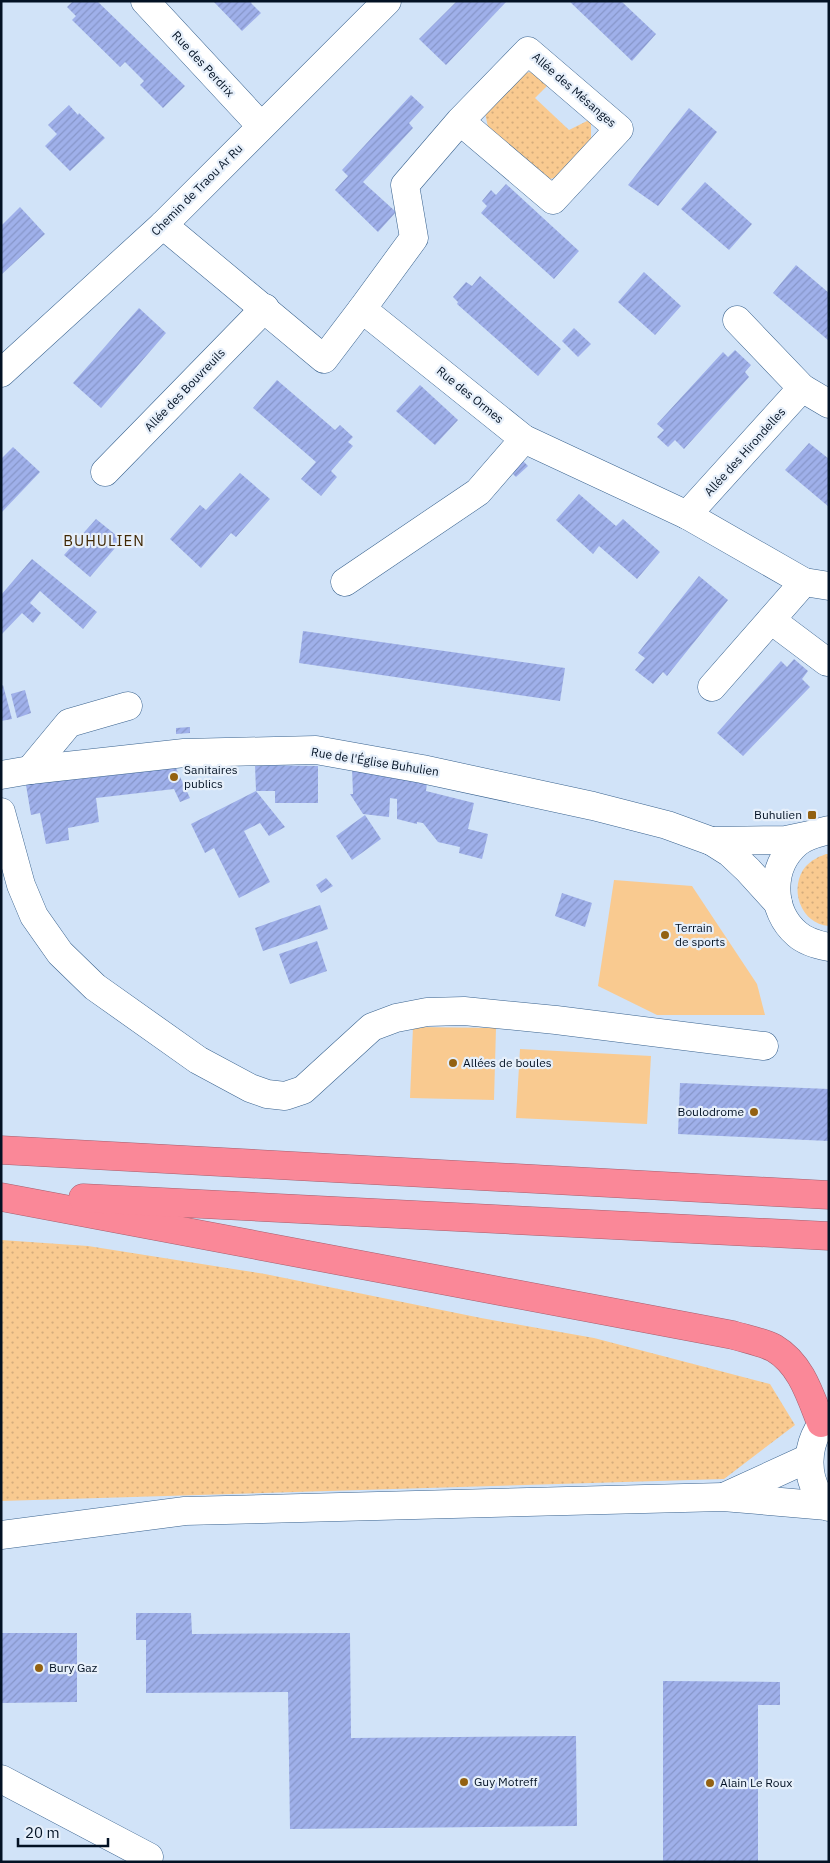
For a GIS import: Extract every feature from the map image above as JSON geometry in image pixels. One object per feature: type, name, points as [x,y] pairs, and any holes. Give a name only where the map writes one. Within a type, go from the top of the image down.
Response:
[{"type":"highway","points":[[1,1150],[829,1195]]},
{"type":"highway","points":[[1,1196],[829,1236]]},
{"type":"highway","points":[[1,1196],[733,1335],[773,1348],[793,1363],[825,1419]]},
{"type":"street","name":"Rue des Perdrix","points":[[145,1],[261,126]]},
{"type":"street","name":"Chemin de Traou Ar Ru","points":[[1,373],[163,225],[387,1]]},
{"type":"street","name":"Allée des Mésanges","points":[[362,309],[414,238],[405,185],[460,121],[528,51],[619,129],[553,200],[460,121]]},
{"type":"street","points":[[163,225],[324,358],[362,309]]},
{"type":"street","name":"Allée des Bouvreuils","points":[[105,472],[264,308]]},
{"type":"street","name":"Rue des Ormes","points":[[362,309],[524,439],[687,515],[816,584]]},
{"type":"street","points":[[737,320],[802,388],[829,404]]},
{"type":"street","name":"Allée des Hirondelles","points":[[687,515],[802,388]]},
{"type":"street","points":[[345,582],[478,492],[524,439]]},
{"type":"street","points":[[712,687],[771,620],[816,584]]},
{"type":"street","points":[[771,620],[827,662],[829,660]]},
{"type":"street","points":[[30,770],[69,723],[128,706]]},
{"type":"street","name":"Rue de l'Église Buhulien","points":[[1,775],[30,770],[184,753],[316,750],[422,768],[593,806],[667,825],[711,841],[730,854],[748,870],[778,903]]},
{"type":"street","points":[[1,812],[21,885],[34,916],[60,953],[95,988],[198,1060],[250,1088],[267,1094],[285,1096],[303,1090],[372,1027],[396,1018],[427,1012],[464,1011],[556,1020],[764,1046]]},
{"type":"street","points":[[820,832],[798,843],[786,855],[779,870],[776,886],[778,903],[785,921],[798,935],[824,949]]},
{"type":"street","name":"Rue de l'Église Buhulien","points":[[711,841],[786,840],[820,832]]},
{"type":"street","points":[[825,1419],[813,1440],[809,1458],[810,1475],[816,1492],[828,1507]]},
{"type":"street","points":[[723,1497],[809,1458]]},
{"type":"street","points":[[1,1535],[185,1511],[723,1497],[828,1507]]},
{"type":"street","points":[[1,1779],[149,1857]]},
{"type":"shaded area","points":[[533,72],[551,82],[535,98],[569,130],[591,119],[591,139],[557,177],[550,179],[488,127],[485,113],[522,73]]},
{"type":"shaded area","points":[[829,854],[829,926],[819,924],[804,912],[798,894],[798,884],[806,866]]},
{"type":"shaded area","name":"Terrain de sports","points":[[614,880],[692,886],[757,984],[765,1015],[657,1015],[598,986]]},
{"type":"shaded area","name":"Allées de boules","points":[[413,1027],[496,1028],[494,1100],[410,1098]]},
{"type":"shaded area","points":[[520,1049],[651,1056],[647,1124],[516,1118]]},
{"type":"shaded area","points":[[1,1240],[88,1246],[265,1274],[481,1318],[594,1338],[770,1384],[795,1425],[724,1479],[1,1501]]},
{"type":"building","points":[[73,1],[97,1],[185,86],[163,108],[140,85],[144,81],[125,62],[120,67],[72,20],[76,16],[67,7]]},
{"type":"building","points":[[213,1],[252,1],[251,3],[261,13],[242,31]]},
{"type":"building","points":[[457,1],[507,1],[446,65],[419,39]]},
{"type":"building","points":[[569,1],[621,1],[656,34],[632,61]]},
{"type":"building","points":[[411,95],[424,107],[409,123],[413,128],[363,182],[396,212],[378,232],[335,190],[348,176],[342,170]]},
{"type":"building","points":[[69,105],[105,138],[70,171],[45,146],[57,134],[48,125]]},
{"type":"building","points":[[689,108],[717,132],[658,206],[628,185]]},
{"type":"building","points":[[705,182],[752,224],[729,250],[681,209]]},
{"type":"building","points":[[506,184],[579,251],[554,279],[481,213],[487,206],[482,201],[491,190],[496,195]]},
{"type":"building","points":[[20,207],[45,234],[1,275],[1,226]]},
{"type":"building","points":[[796,265],[829,293],[829,341],[773,293]]},
{"type":"building","points":[[644,272],[681,306],[655,335],[618,302]]},
{"type":"building","points":[[480,276],[561,349],[538,376],[457,304],[458,302],[453,297],[466,282],[472,286]]},
{"type":"building","points":[[139,308],[166,333],[101,408],[73,383]]},
{"type":"building","points":[[574,328],[591,344],[578,357],[562,341]]},
{"type":"building","points":[[735,350],[751,365],[745,372],[749,377],[684,449],[675,440],[668,447],[657,437],[664,430],[657,424],[723,352],[728,357]]},
{"type":"building","points":[[277,380],[335,430],[340,425],[353,437],[348,442],[353,446],[331,471],[337,477],[321,496],[301,479],[316,462],[253,408]]},
{"type":"building","points":[[420,385],[458,420],[435,445],[396,411]]},
{"type":"building","points":[[809,443],[829,459],[829,507],[785,470]]},
{"type":"building","points":[[13,447],[40,472],[1,513],[1,459]]},
{"type":"building","points":[[516,454],[528,466],[516,477],[505,466]]},
{"type":"building","points":[[240,473],[270,499],[236,537],[231,533],[201,568],[170,539],[200,505],[206,510]]},
{"type":"building","points":[[579,494],[616,526],[623,519],[660,552],[637,579],[599,546],[593,554],[556,520]]},
{"type":"building","points":[[96,519],[122,540],[90,577],[64,555]]},
{"type":"building","points":[[32,559],[97,612],[83,629],[40,591],[30,603],[41,613],[33,623],[22,613],[1,635],[1,595]]},
{"type":"building","points":[[699,576],[728,600],[667,676],[663,672],[653,684],[635,670],[645,658],[638,653]]},
{"type":"building","points":[[303,631],[565,668],[560,701],[299,663]]},
{"type":"building","points":[[794,659],[808,671],[802,679],[810,687],[743,756],[717,733],[781,661],[787,667]]},
{"type":"building","points":[[3,685],[12,719],[1,721],[1,686]]},
{"type":"building","points":[[25,690],[31,713],[17,718],[11,694]]},
{"type":"building","points":[[190,727],[190,733],[176,734],[176,728]]},
{"type":"building","points":[[174,764],[190,798],[180,802],[174,789],[96,798],[99,822],[68,828],[69,840],[46,844],[40,813],[31,815],[26,785]]},
{"type":"building","points":[[255,765],[318,766],[318,803],[275,803],[275,791],[256,791]]},
{"type":"building","points":[[352,768],[427,783],[426,791],[474,803],[468,829],[488,834],[482,859],[459,853],[460,847],[438,842],[423,823],[417,822],[417,824],[397,819],[397,799],[390,798],[389,817],[363,814],[350,794],[353,794]]},
{"type":"building","points":[[256,791],[285,827],[269,836],[260,823],[244,831],[270,882],[239,898],[214,848],[205,853],[191,824]]},
{"type":"building","points":[[365,815],[381,839],[352,860],[336,836]]},
{"type":"building","points":[[326,878],[333,886],[321,893],[316,885]]},
{"type":"building","points":[[562,893],[592,903],[585,927],[555,916]]},
{"type":"building","points":[[320,905],[328,929],[263,951],[255,928]]},
{"type":"building","points":[[317,941],[327,971],[290,984],[279,954]]},
{"type":"building","name":"Boulodrome","points":[[680,1083],[829,1089],[829,1141],[678,1134]]},
{"type":"building","points":[[136,1613],[191,1613],[192,1634],[350,1633],[351,1738],[576,1736],[577,1826],[290,1829],[288,1692],[146,1693],[146,1640],[136,1640]]},
{"type":"building","name":"Bury Gaz","points":[[1,1633],[77,1633],[77,1702],[1,1703]]},
{"type":"building","name":"Alain Le Roux","points":[[663,1681],[780,1682],[780,1705],[758,1705],[758,1862],[663,1862]]},
{"type":"place","name":"Sanitaires publics","points":[[174,777]]},
{"type":"place","name":"Buhulien","points":[[812,815]]},
{"type":"place","name":"Terrain de sports","points":[[665,935]]},
{"type":"place","name":"Allées de boules","points":[[453,1063]]},
{"type":"place","name":"Boulodrome","points":[[754,1112]]},
{"type":"place","name":"Bury Gaz","points":[[39,1668]]},
{"type":"place","name":"Guy Motreff","points":[[464,1782]]},
{"type":"place","name":"Alain Le Roux","points":[[710,1783]]},
{"type":"district","name":"BUHULIEN","points":[[104,541]]}]
